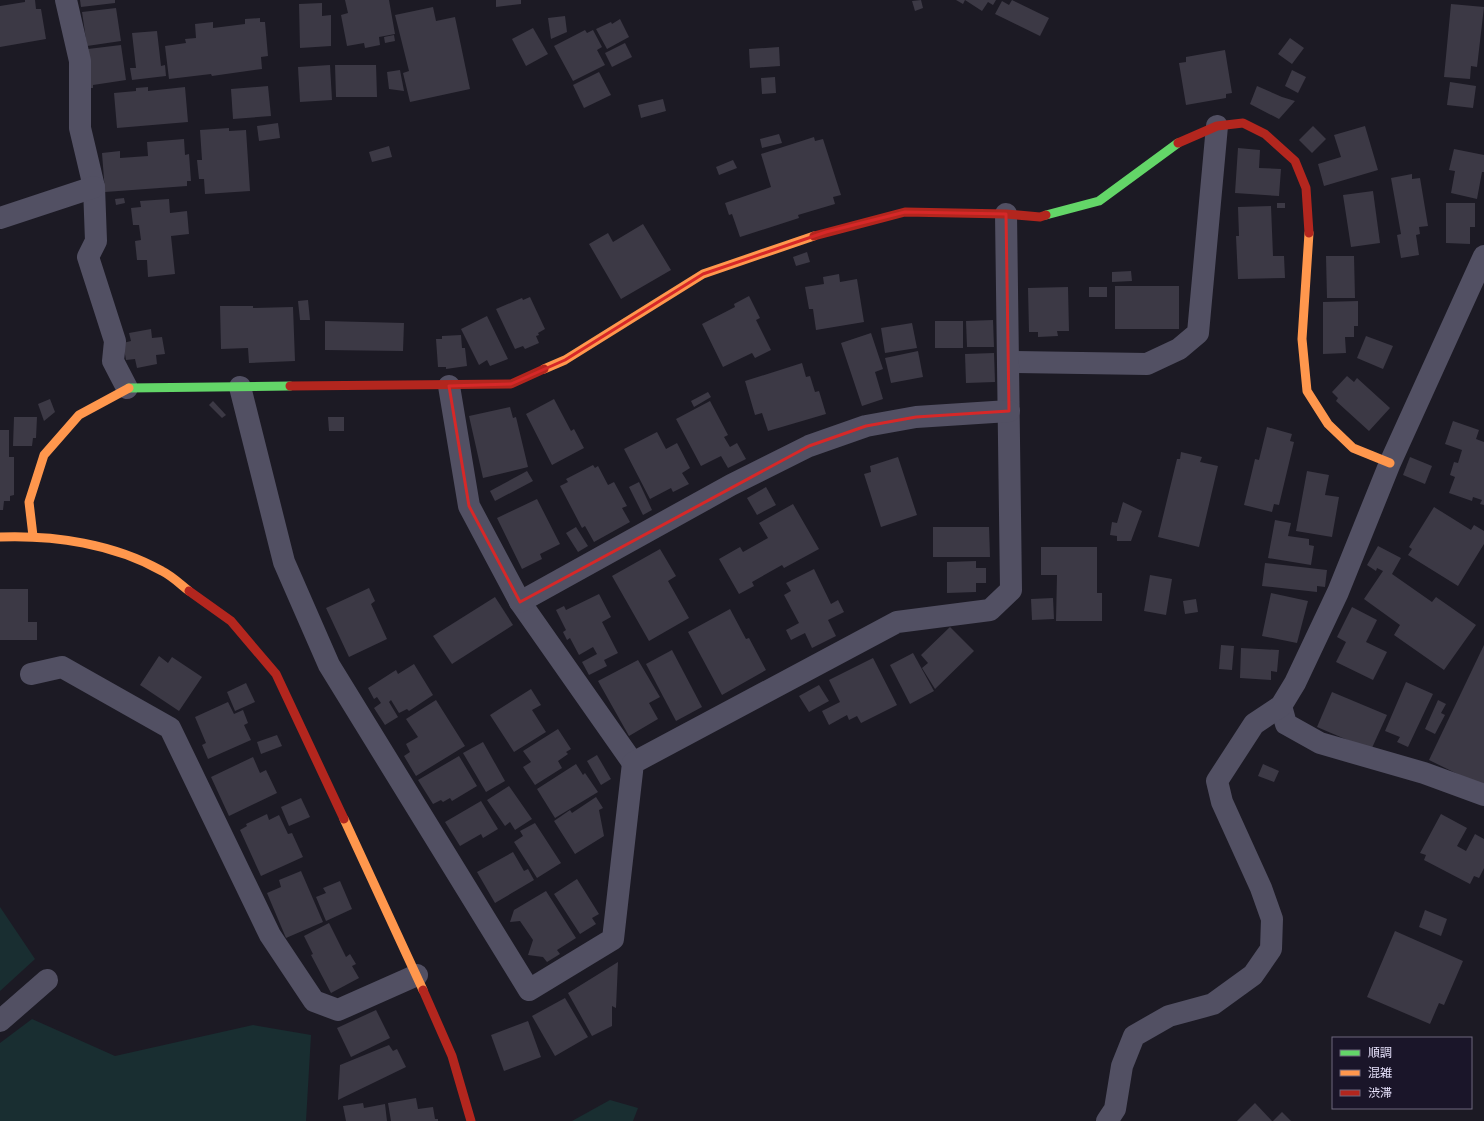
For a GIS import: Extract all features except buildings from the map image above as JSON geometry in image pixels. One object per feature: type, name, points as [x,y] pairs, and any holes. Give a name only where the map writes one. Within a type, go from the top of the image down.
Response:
[{"type":"street","points":[[66,0],[80,61],[80,128],[94,187],[96,241],[88,257],[115,341],[113,361],[127,388]]},
{"type":"street","points":[[33,536],[29,502],[44,455],[79,415],[127,388],[450,386],[511,384],[565,360],[703,274],[826,232],[905,212],[1006,214],[1040,217],[1099,201],[1177,143],[1217,126],[1244,123],[1265,134],[1295,161],[1306,188],[1309,236],[1302,339],[1307,391],[1328,424],[1353,448],[1390,464]]},
{"type":"street","points":[[1008,362],[1147,364],[1179,349],[1198,333],[1217,126]]},
{"type":"street","points":[[0,218],[94,187]]},
{"type":"street","points":[[633,763],[897,622],[990,610],[1011,590],[1006,214]]},
{"type":"street","points":[[1107,1121],[1115,1109],[1122,1066],[1134,1036],[1169,1016],[1213,1004],[1253,975],[1271,949],[1272,919],[1261,888],[1222,802],[1217,781],[1254,724],[1281,706],[1296,683],[1338,592],[1390,464],[1484,256]]},
{"type":"street","points":[[240,387],[284,562],[329,665],[529,990],[613,939],[633,763],[520,602],[469,506],[450,386]]},
{"type":"street","points":[[520,602],[731,485],[809,446],[866,426],[916,417],[1009,411]]},
{"type":"street","points":[[0,537],[33,536],[106,547],[162,570],[231,621],[276,674],[417,975],[452,1056],[471,1121]]},
{"type":"street","points":[[31,674],[62,667],[170,728],[270,936],[314,1001],[338,1010],[417,975]]},
{"type":"street","points":[[1281,706],[1286,724],[1320,743],[1424,773],[1484,795]]},
{"type":"street","points":[[0,1021],[47,980]]},
{"type":"highlighted area","points":[[905,212],[1006,214],[1009,411],[916,417],[866,426],[809,446],[520,602],[469,506],[449,386],[511,384],[565,360],[703,274],[826,232]]},
{"type":"green space","points":[[0,907],[35,959],[0,991]]},
{"type":"green space","points":[[32,1019],[115,1056],[253,1025],[311,1035],[306,1121],[0,1121],[0,1043]]},
{"type":"green space","points":[[610,1100],[638,1108],[633,1121],[572,1121]]},
{"type":"traffic: fast","points":[[1046,215],[1099,201],[1178,143]]},
{"type":"traffic: fast","points":[[129,388],[290,386]]},
{"type":"traffic: slow","points":[[1309,233],[1302,339],[1307,391],[1328,424],[1353,448],[1390,463]]},
{"type":"traffic: slow","points":[[544,369],[565,360],[703,274],[814,236]]},
{"type":"traffic: slow","points":[[33,536],[29,502],[44,455],[79,415],[129,388]]},
{"type":"traffic: slow","points":[[0,537],[63,540],[104,548],[124,554],[162,571],[189,591]]},
{"type":"traffic: slow","points":[[344,819],[423,990]]},
{"type":"traffic: jam","points":[[1178,143],[1217,126],[1243,123],[1265,134],[1295,161],[1306,188],[1309,233]]},
{"type":"traffic: jam","points":[[814,236],[905,212],[1006,214],[1040,217],[1046,215]]},
{"type":"traffic: jam","points":[[290,386],[511,384],[544,369]]},
{"type":"traffic: jam","points":[[189,591],[231,621],[276,674],[344,819]]},
{"type":"traffic: jam","points":[[423,990],[452,1056],[471,1121]]}]
